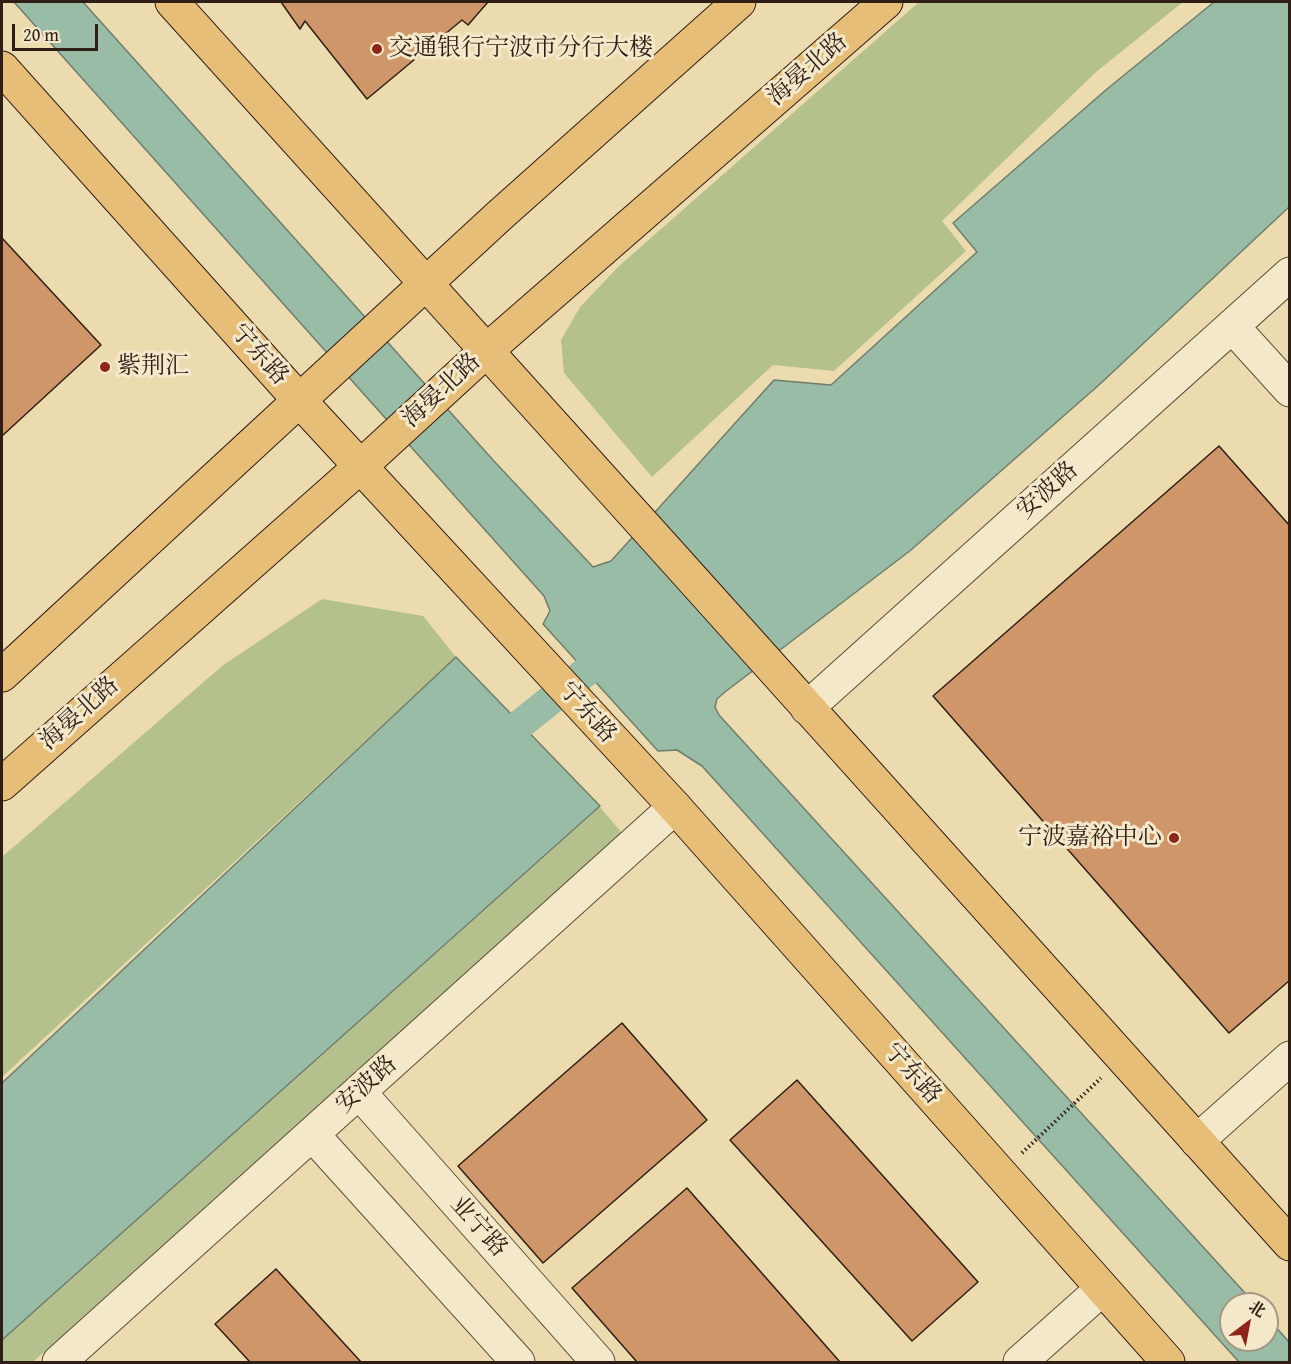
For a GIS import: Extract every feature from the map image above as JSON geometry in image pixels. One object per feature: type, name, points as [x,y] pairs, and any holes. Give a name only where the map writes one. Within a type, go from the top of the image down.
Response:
[{"type":"main road","points":[[172,2],[636,514],[807,708],[1290,1244]]},
{"type":"main road","name":"海晏北路","points":[[2,783],[361,466],[486,351],[886,2]]},
{"type":"main road","points":[[2,675],[726,6]]},
{"type":"main road","name":"宁东路","points":[[2,68],[300,401],[675,807],[1168,1362]]},
{"type":"street","name":"安波路","points":[[807,708],[1290,274]]},
{"type":"street","points":[[1232,326],[1290,390]]},
{"type":"street","name":"安波路","points":[[59,1362],[675,807]]},
{"type":"street","points":[[1197,1142],[1290,1058]]},
{"type":"street","name":"业宁路","points":[[359,1092],[598,1362]]},
{"type":"street","points":[[312,1134],[518,1362]]},
{"type":"street","points":[[1020,1362],[1102,1288]]},
{"type":"path","points":[[1000,1174],[1122,1059]]},
{"type":"shaded area","points":[[14,2],[83,2],[493,460],[593,567],[611,561],[774,380],[831,385],[977,252],[953,223],[1107,89],[1214,2],[1289,2],[1289,207],[1100,384],[911,550],[725,692],[717,699],[715,707],[719,715],[1244,1292],[1219,1292],[1219,1340],[702,766],[677,750],[658,751],[543,624],[550,611],[544,596]]},
{"type":"shaded area","points":[[919,2],[1183,2],[1096,72],[942,221],[966,251],[834,371],[773,365],[652,477],[564,373],[561,340],[580,307],[619,266]]},
{"type":"shaded area","points":[[322,599],[423,616],[456,657],[2,1077],[2,857],[222,666]]},
{"type":"shaded area","points":[[456,657],[600,806],[2,1340],[2,1083]]},
{"type":"shaded area","points":[[600,807],[622,833],[33,1362],[2,1362],[2,1340]]},
{"type":"shaded area","points":[[1279,1331],[1289,1342],[1289,1362],[1239,1362],[1230,1352],[1279,1352]]},
{"type":"building","name":"交通银行宁波市分行大楼","points":[[281,2],[488,2],[468,25],[462,20],[367,99],[305,21],[300,29]]},
{"type":"building","points":[[2,238],[101,345],[2,436]]},
{"type":"building","name":"宁波嘉裕中心","points":[[1219,446],[1290,526],[1290,980],[1229,1033],[933,696]]},
{"type":"building","points":[[622,1023],[707,1120],[543,1263],[458,1166]]},
{"type":"building","points":[[797,1080],[978,1282],[912,1341],[730,1140]]},
{"type":"building","points":[[687,1188],[840,1362],[637,1362],[572,1288]]},
{"type":"building","points":[[276,1269],[361,1362],[250,1362],[215,1324]]},
{"type":"waterway","points":[[488,750],[617,647]]},
{"type":"place","name":"交通银行宁波市分行大楼","points":[[377,49]]},
{"type":"place","name":"紫荆汇","points":[[105,367]]},
{"type":"place","name":"宁波嘉裕中心","points":[[1174,838]]}]
